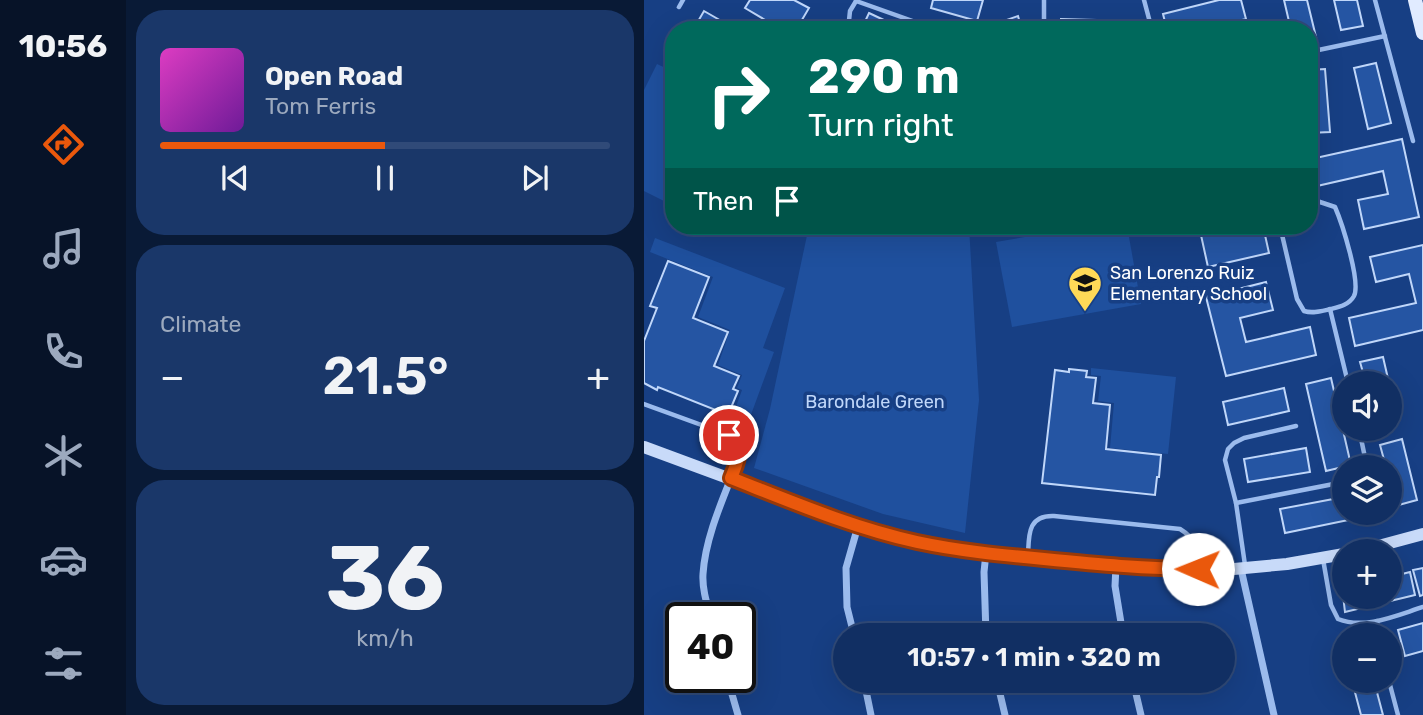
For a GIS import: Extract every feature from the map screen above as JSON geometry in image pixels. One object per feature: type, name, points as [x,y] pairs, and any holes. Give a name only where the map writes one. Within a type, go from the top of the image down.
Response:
[{"type":"main road","points":[[1415,0],[1423,33]]},
{"type":"street","points":[[644,447],[858,526],[919,542],[986,553],[1116,566],[1198,569],[1243,569],[1332,556]]},
{"type":"street","points":[[707,602],[702,576],[706,550],[731,478]]},
{"type":"street","points":[[851,623],[847,607],[846,568],[858,526]]},
{"type":"street","points":[[1402,540],[1423,534]]},
{"type":"street","points":[[986,553],[986,623]]},
{"type":"street","points":[[1116,566],[1115,586],[1121,623]]},
{"type":"street","points":[[1243,569],[1274,715]]},
{"type":"street","points":[[732,693],[738,715]]},
{"type":"street","points":[[866,693],[871,715]]},
{"type":"street","points":[[1000,693],[1005,715]]},
{"type":"street","points":[[1136,693],[1141,715]]},
{"type":"lane","points":[[679,7],[683,0]]},
{"type":"lane","points":[[849,21],[850,11],[856,0],[913,21]]},
{"type":"lane","points":[[1044,0],[1044,21]]},
{"type":"lane","points":[[1144,0],[1150,21]]},
{"type":"lane","points":[[1375,0],[1413,141]]},
{"type":"lane","points":[[1318,50],[1385,36]]},
{"type":"lane","points":[[1282,235],[1297,299],[1304,311],[1310,313],[1341,307],[1353,299],[1355,277],[1335,207],[1318,201]]},
{"type":"lane","points":[[1330,309],[1345,371]]},
{"type":"lane","points":[[644,404],[729,435],[739,450],[731,478]]},
{"type":"lane","points":[[1243,569],[1236,503],[1225,460],[1228,449],[1244,438],[1296,426]]},
{"type":"lane","points":[[1236,503],[1332,484]]},
{"type":"lane","points":[[1028,557],[1032,525],[1044,516],[1054,516],[1180,529],[1195,543],[1198,569]]},
{"type":"lane","points":[[1323,558],[1331,605],[1338,619],[1349,623],[1377,621],[1423,607]]},
{"type":"lane","points":[[1392,693],[1398,715]]},
{"type":"green space","points":[[657,64],[665,68],[664,201],[644,191],[644,90]]},
{"type":"green space","name":"Barondale Green","points":[[807,235],[970,235],[979,400],[965,533],[883,514],[754,468],[770,409]]},
{"type":"green space","points":[[1037,235],[1129,235],[1141,304],[1012,327],[996,242]]},
{"type":"green space","points":[[655,238],[785,288],[763,348],[774,352],[745,431],[730,423],[742,390],[737,388],[742,375],[718,365],[730,330],[698,317],[713,277],[650,252]]},
{"type":"green space","points":[[1091,368],[1176,377],[1168,454],[1110,448],[1114,403],[1098,401],[1101,376],[1091,375]]},
{"type":"building","points":[[750,0],[794,0],[809,8],[801,21],[767,21],[745,8]]},
{"type":"building","points":[[933,0],[983,0],[977,21],[931,8]]},
{"type":"building","points":[[1219,0],[1241,0],[1246,19],[1165,21],[1163,14]]},
{"type":"building","points":[[1284,0],[1307,0],[1312,21],[1289,21]]},
{"type":"building","points":[[1334,0],[1357,0],[1363,26],[1341,30]]},
{"type":"building","points":[[704,11],[721,21],[698,21]]},
{"type":"building","points":[[869,13],[886,21],[865,21]]},
{"type":"building","points":[[1018,16],[1019,21],[1004,21]]},
{"type":"building","points":[[1061,19],[1132,21],[1061,21]]},
{"type":"building","points":[[1376,63],[1391,123],[1368,129],[1354,68]]},
{"type":"building","points":[[1318,69],[1325,69],[1330,132],[1318,133]]},
{"type":"building","points":[[1402,139],[1419,217],[1364,229],[1358,200],[1388,194],[1383,171],[1318,186],[1318,157]]},
{"type":"building","points":[[1201,235],[1265,235],[1269,253],[1208,267]]},
{"type":"building","points":[[1423,245],[1423,330],[1355,346],[1349,318],[1416,303],[1409,274],[1376,282],[1370,257]]},
{"type":"building","points":[[668,261],[709,277],[693,318],[728,332],[714,366],[739,376],[733,389],[738,391],[728,415],[644,383],[644,341],[657,308],[650,306]]},
{"type":"building","points":[[1266,282],[1273,310],[1240,318],[1246,342],[1310,327],[1316,355],[1226,376],[1206,297]]},
{"type":"building","points":[[1383,357],[1386,371],[1363,371],[1360,362]]},
{"type":"building","points":[[1069,369],[1087,371],[1086,377],[1096,378],[1093,403],[1110,405],[1106,449],[1161,455],[1155,495],[1042,483],[1055,370],[1069,372]]},
{"type":"building","points":[[1331,378],[1332,441],[1345,441],[1349,455],[1332,455],[1332,470],[1326,471],[1306,384]]},
{"type":"building","points":[[1284,388],[1289,411],[1228,425],[1223,402]]},
{"type":"building","points":[[1402,439],[1417,500],[1402,504],[1402,455],[1383,455],[1380,445]]},
{"type":"building","points":[[1306,448],[1310,472],[1248,482],[1244,459]]},
{"type":"building","points":[[1332,499],[1332,523],[1285,533],[1280,509]]},
{"type":"building","points":[[1423,568],[1423,595],[1420,596],[1413,570]]},
{"type":"building","points":[[1410,572],[1415,595],[1402,598],[1402,574]]},
{"type":"building","points":[[1423,623],[1423,651],[1405,656],[1402,629]]},
{"type":"building","points":[[1355,693],[1377,693],[1383,715],[1361,715]]},
{"type":"place","name":"San Lorenzo Ruiz Elementary School","points":[[1085,313]]},
{"type":"route","points":[[729,435],[739,450],[731,478],[858,526],[960,550],[1116,566],[1198,569]]}]
